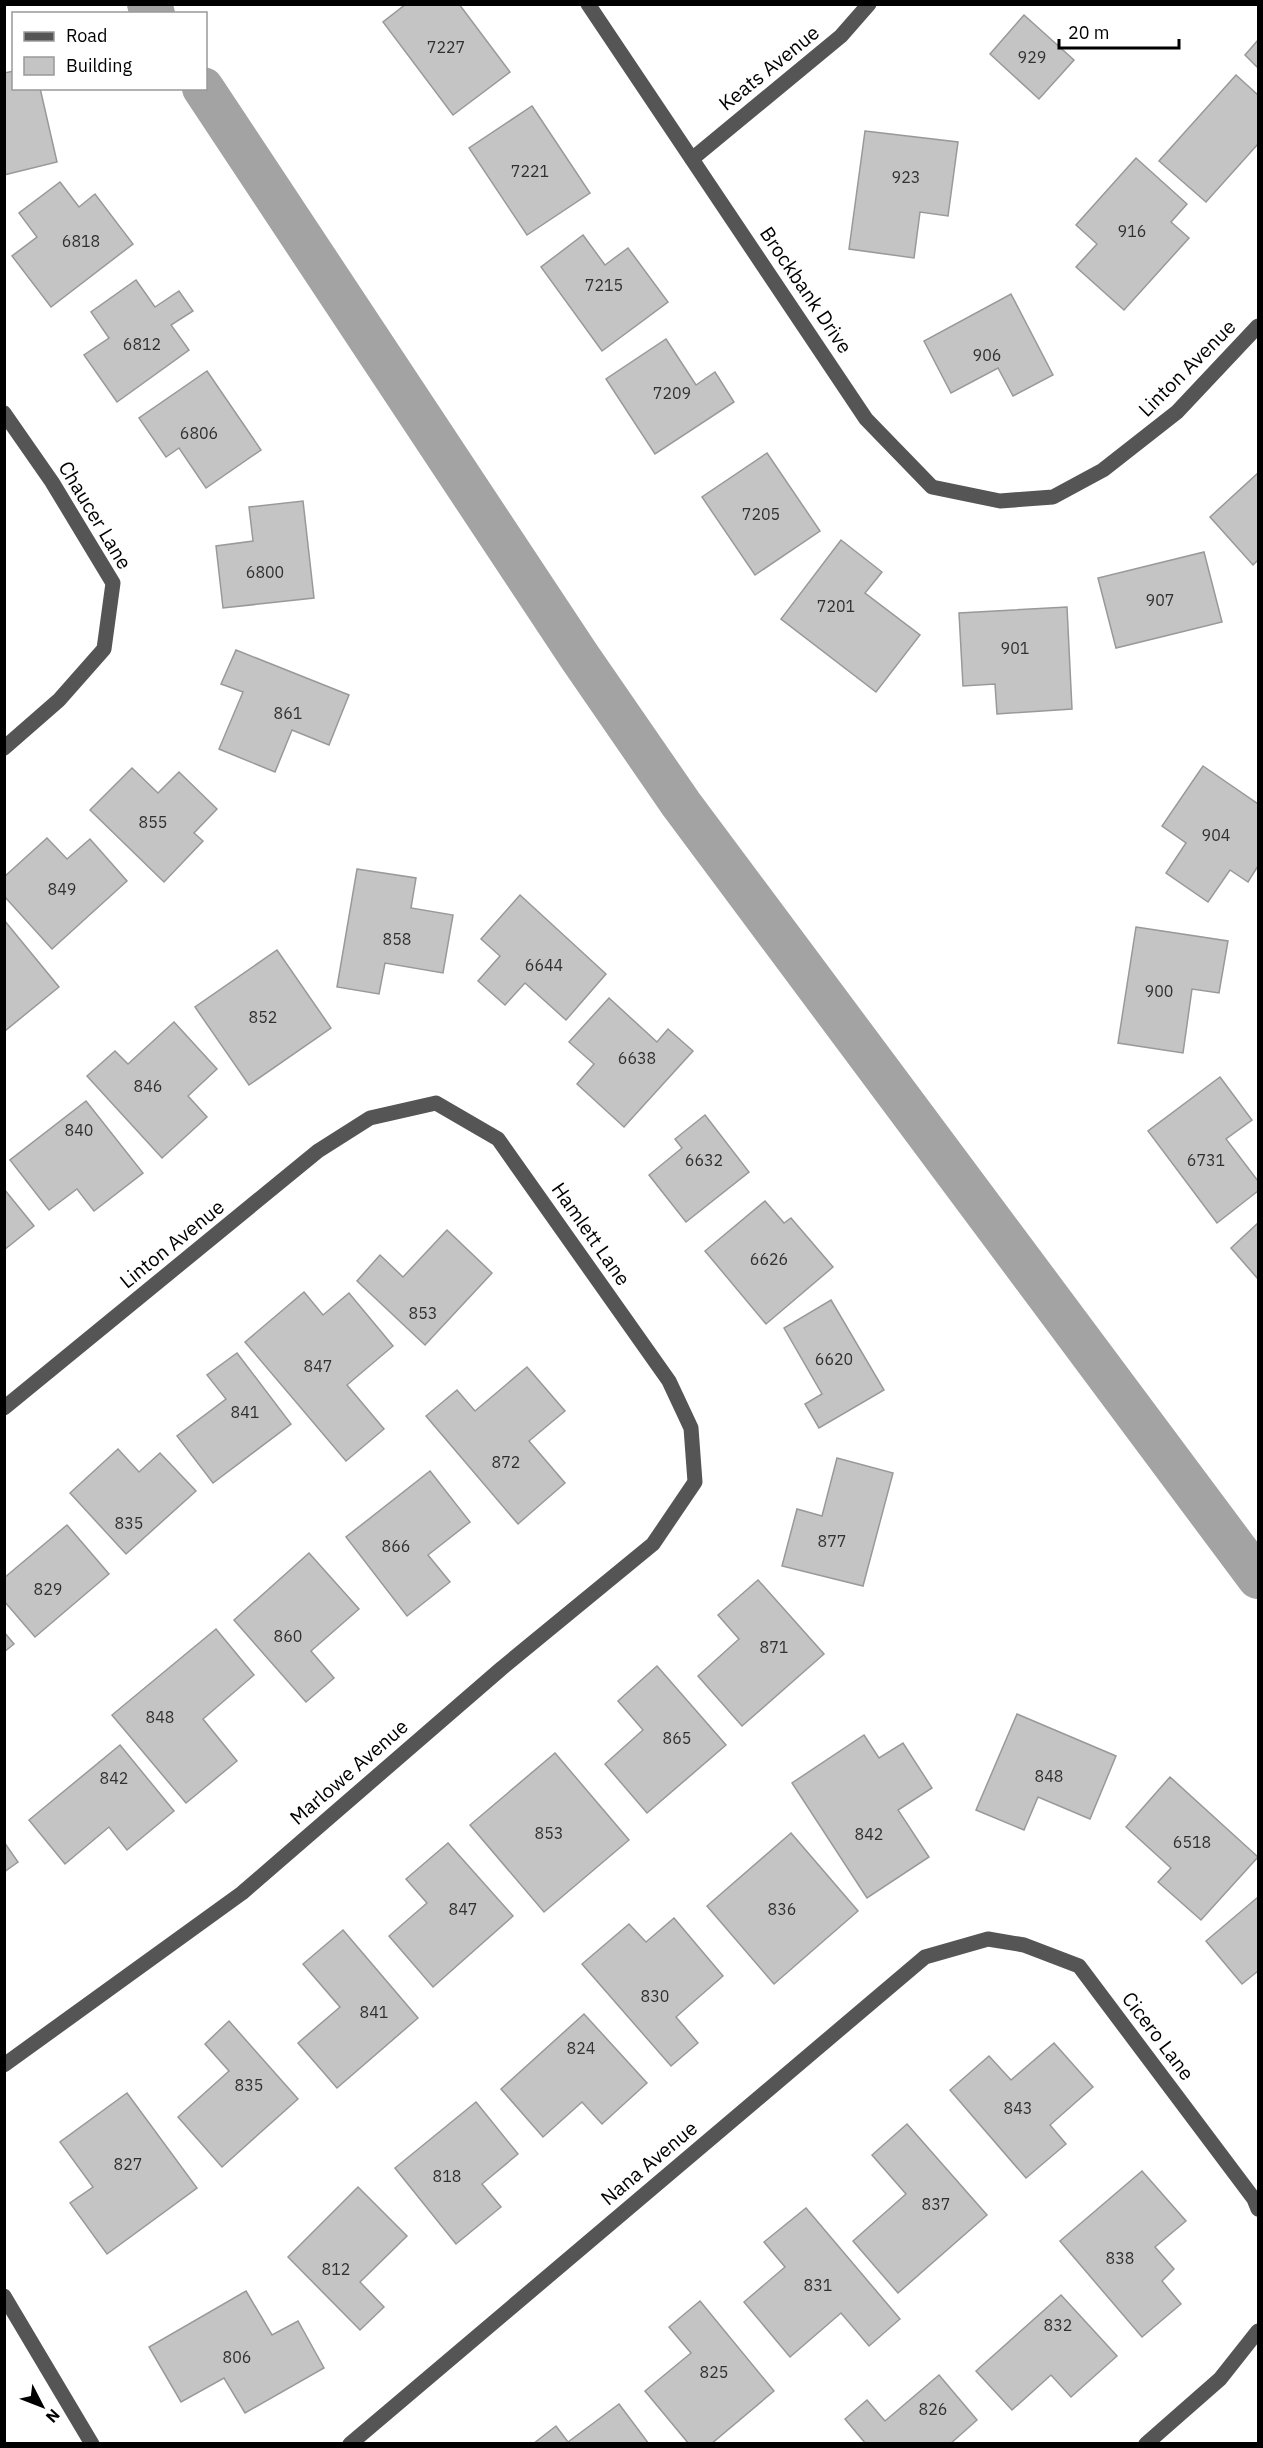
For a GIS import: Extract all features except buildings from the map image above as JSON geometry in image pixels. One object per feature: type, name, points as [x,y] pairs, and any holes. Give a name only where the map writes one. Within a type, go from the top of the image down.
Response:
[{"type":"street","name":"Brockbank Drive","points":[[588,4],[866,419],[932,488],[1000,501],[1053,497]]},
{"type":"street","name":"Keats Avenue","points":[[692,159],[841,36],[869,4]]},
{"type":"street","name":"Linton Avenue","points":[[1053,497],[1103,470],[1177,412],[1258,326]]},
{"type":"street","name":"Chaucer Lane","points":[[4,413],[52,482],[113,583],[104,649],[59,700],[4,748]]},
{"type":"street","name":"Hamlett Lane","points":[[370,1118],[436,1103],[498,1139],[669,1381],[691,1428],[695,1482]]},
{"type":"street","name":"Linton Avenue","points":[[4,1408],[318,1151],[370,1118]]},
{"type":"street","name":"Marlowe Avenue","points":[[4,2065],[242,1893],[502,1668],[653,1544],[695,1482]]},
{"type":"street","name":"Cicero Lane","points":[[988,1939],[1024,1945],[1079,1966],[1247,2190],[1258,2209]]},
{"type":"street","name":"Nana Avenue","points":[[350,2444],[925,1957],[988,1939]]},
{"type":"street","points":[[4,2296],[92,2444]]},
{"type":"street","points":[[1146,2444],[1220,2379],[1258,2331]]},
{"type":"waterway","points":[[148,4],[153,12]]},
{"type":"waterway","points":[[204,90],[579,656],[681,804],[1258,1578]]}]
